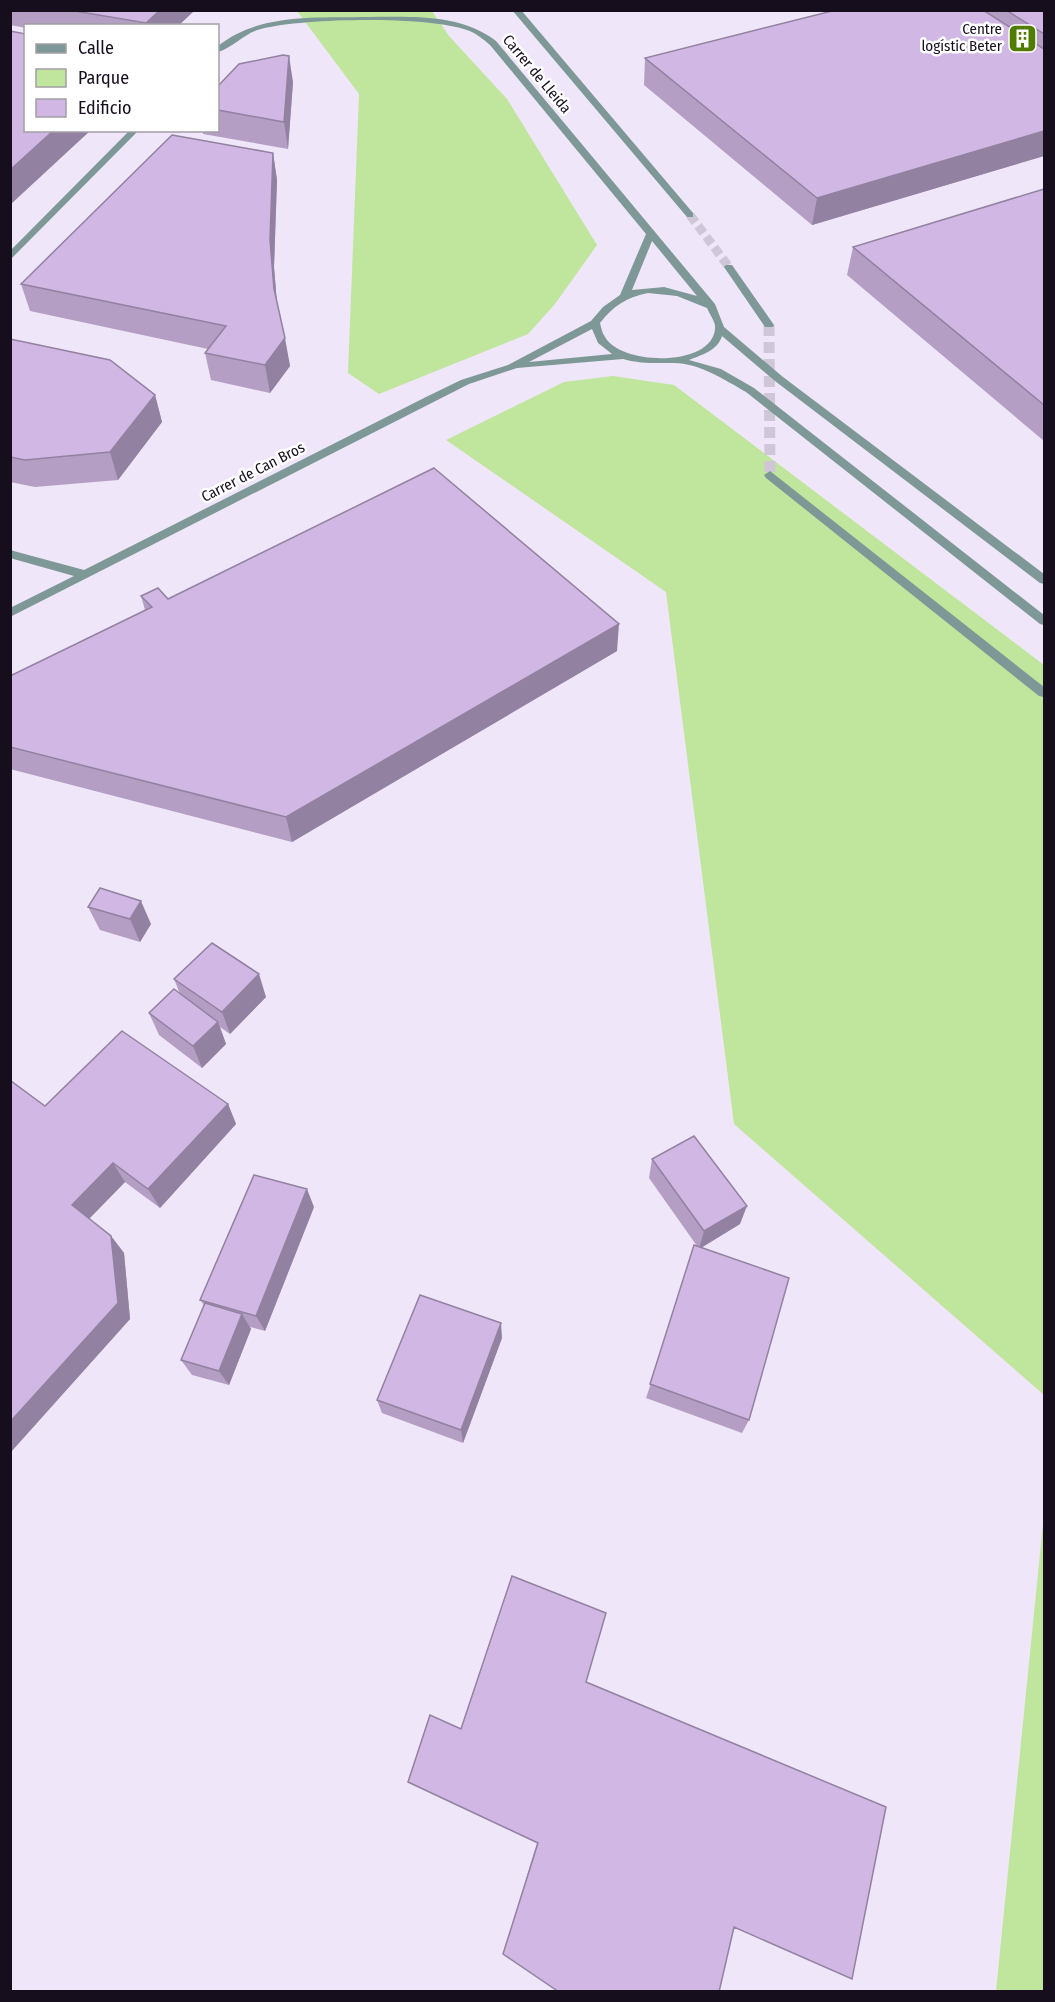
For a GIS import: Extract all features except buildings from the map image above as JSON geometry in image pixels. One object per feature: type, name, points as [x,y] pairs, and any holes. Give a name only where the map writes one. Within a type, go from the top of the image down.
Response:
[{"type":"street","points":[[516,10],[690,215]]},
{"type":"street","name":"Carrer de Lleida","points":[[219,49],[240,34],[261,26],[294,22],[427,21],[469,28],[493,43],[711,306]]},
{"type":"street","points":[[10,257],[133,132]]},
{"type":"street","points":[[624,296],[651,233]]},
{"type":"street","points":[[729,267],[769,325]]},
{"type":"street","points":[[679,362],[709,348],[721,329],[721,319],[711,306],[689,294],[666,290],[644,290],[624,296],[606,306],[595,323],[600,339],[621,356],[660,362],[679,362],[717,371],[750,390],[1044,621]]},
{"type":"street","name":"Carrer de Can Bros","points":[[10,613],[456,386],[512,367],[595,323]]},
{"type":"street","points":[[721,329],[779,379],[1044,580]]},
{"type":"street","name":"Carrer de Can Bros","points":[[512,367],[621,356]]},
{"type":"street","points":[[770,475],[1044,693]]},
{"type":"street","points":[[10,554],[86,575]]},
{"type":"green space","points":[[297,11],[432,11],[449,36],[507,99],[597,245],[555,304],[528,334],[379,394],[348,373],[359,94]]},
{"type":"green space","points":[[613,376],[674,385],[1044,665],[1044,1395],[734,1124],[666,592],[446,440],[564,382]]},
{"type":"green space","points":[[1044,1514],[1044,1991],[996,1991]]},
{"type":"tunnel","points":[[690,215],[729,267]]},
{"type":"tunnel","points":[[769,325],[770,475]]},
{"type":"place","name":"Centre logístic Beter","points":[[1023,38]]}]
